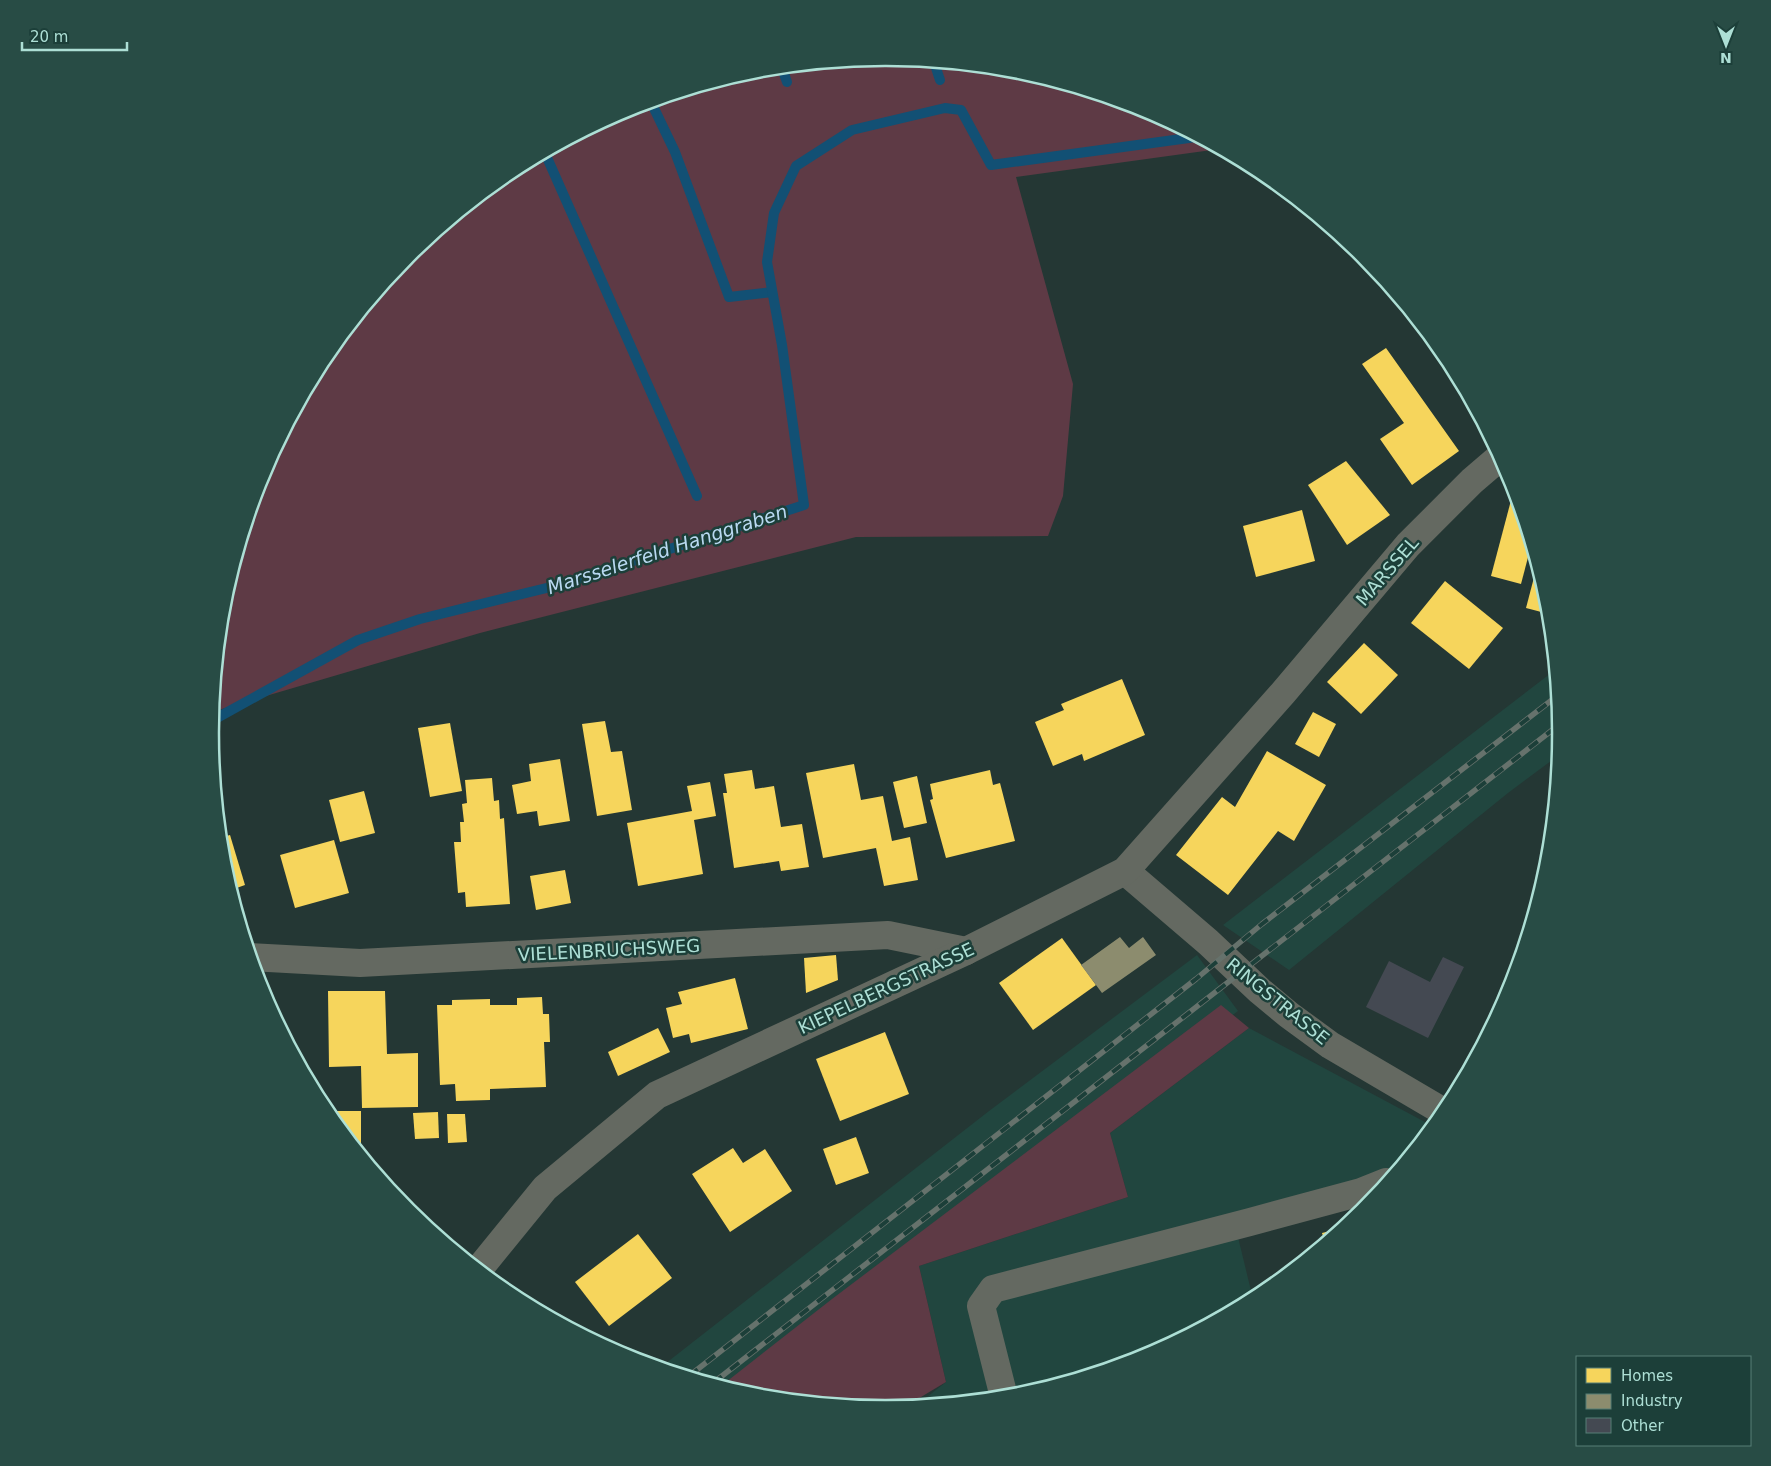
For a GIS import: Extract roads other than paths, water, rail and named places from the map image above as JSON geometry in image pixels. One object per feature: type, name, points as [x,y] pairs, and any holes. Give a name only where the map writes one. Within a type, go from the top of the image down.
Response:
[{"type":"street","name":"MARSSEL","points":[[1283,693],[1408,545],[1472,481],[1494,462]]},
{"type":"street","name":"KIEPELBERGSTRASSE","points":[[483,1264],[545,1188],[657,1095],[966,950],[1125,871],[1283,693]]},
{"type":"street","name":"RINGSTRASSE","points":[[1125,871],[1208,942],[1260,992],[1289,1015],[1330,1045],[1437,1108]]},
{"type":"street","name":"VIELENBRUCHSWEG","points":[[258,957],[360,963],[888,935],[966,950]]},
{"type":"street","points":[[1002,1389],[981,1306],[994,1290],[1269,1217],[1373,1187]]},
{"type":"waterway","points":[[936,69],[940,80]]},
{"type":"waterway","points":[[784,74],[787,82]]},
{"type":"waterway","points":[[654,108],[675,152],[729,297],[772,292]]},
{"type":"waterway","name":"Marsselerfeld Hanggraben","points":[[219,717],[358,640],[420,619],[563,584],[804,505],[782,345],[767,262],[774,213],[796,166],[852,130],[945,108],[961,110],[991,165],[1186,138]]},
{"type":"waterway","points":[[548,159],[697,496]]},
{"type":"railway","points":[[695,1371],[1196,979],[1262,924],[1551,700]]},
{"type":"railway","points":[[719,1378],[1552,730]]}]
